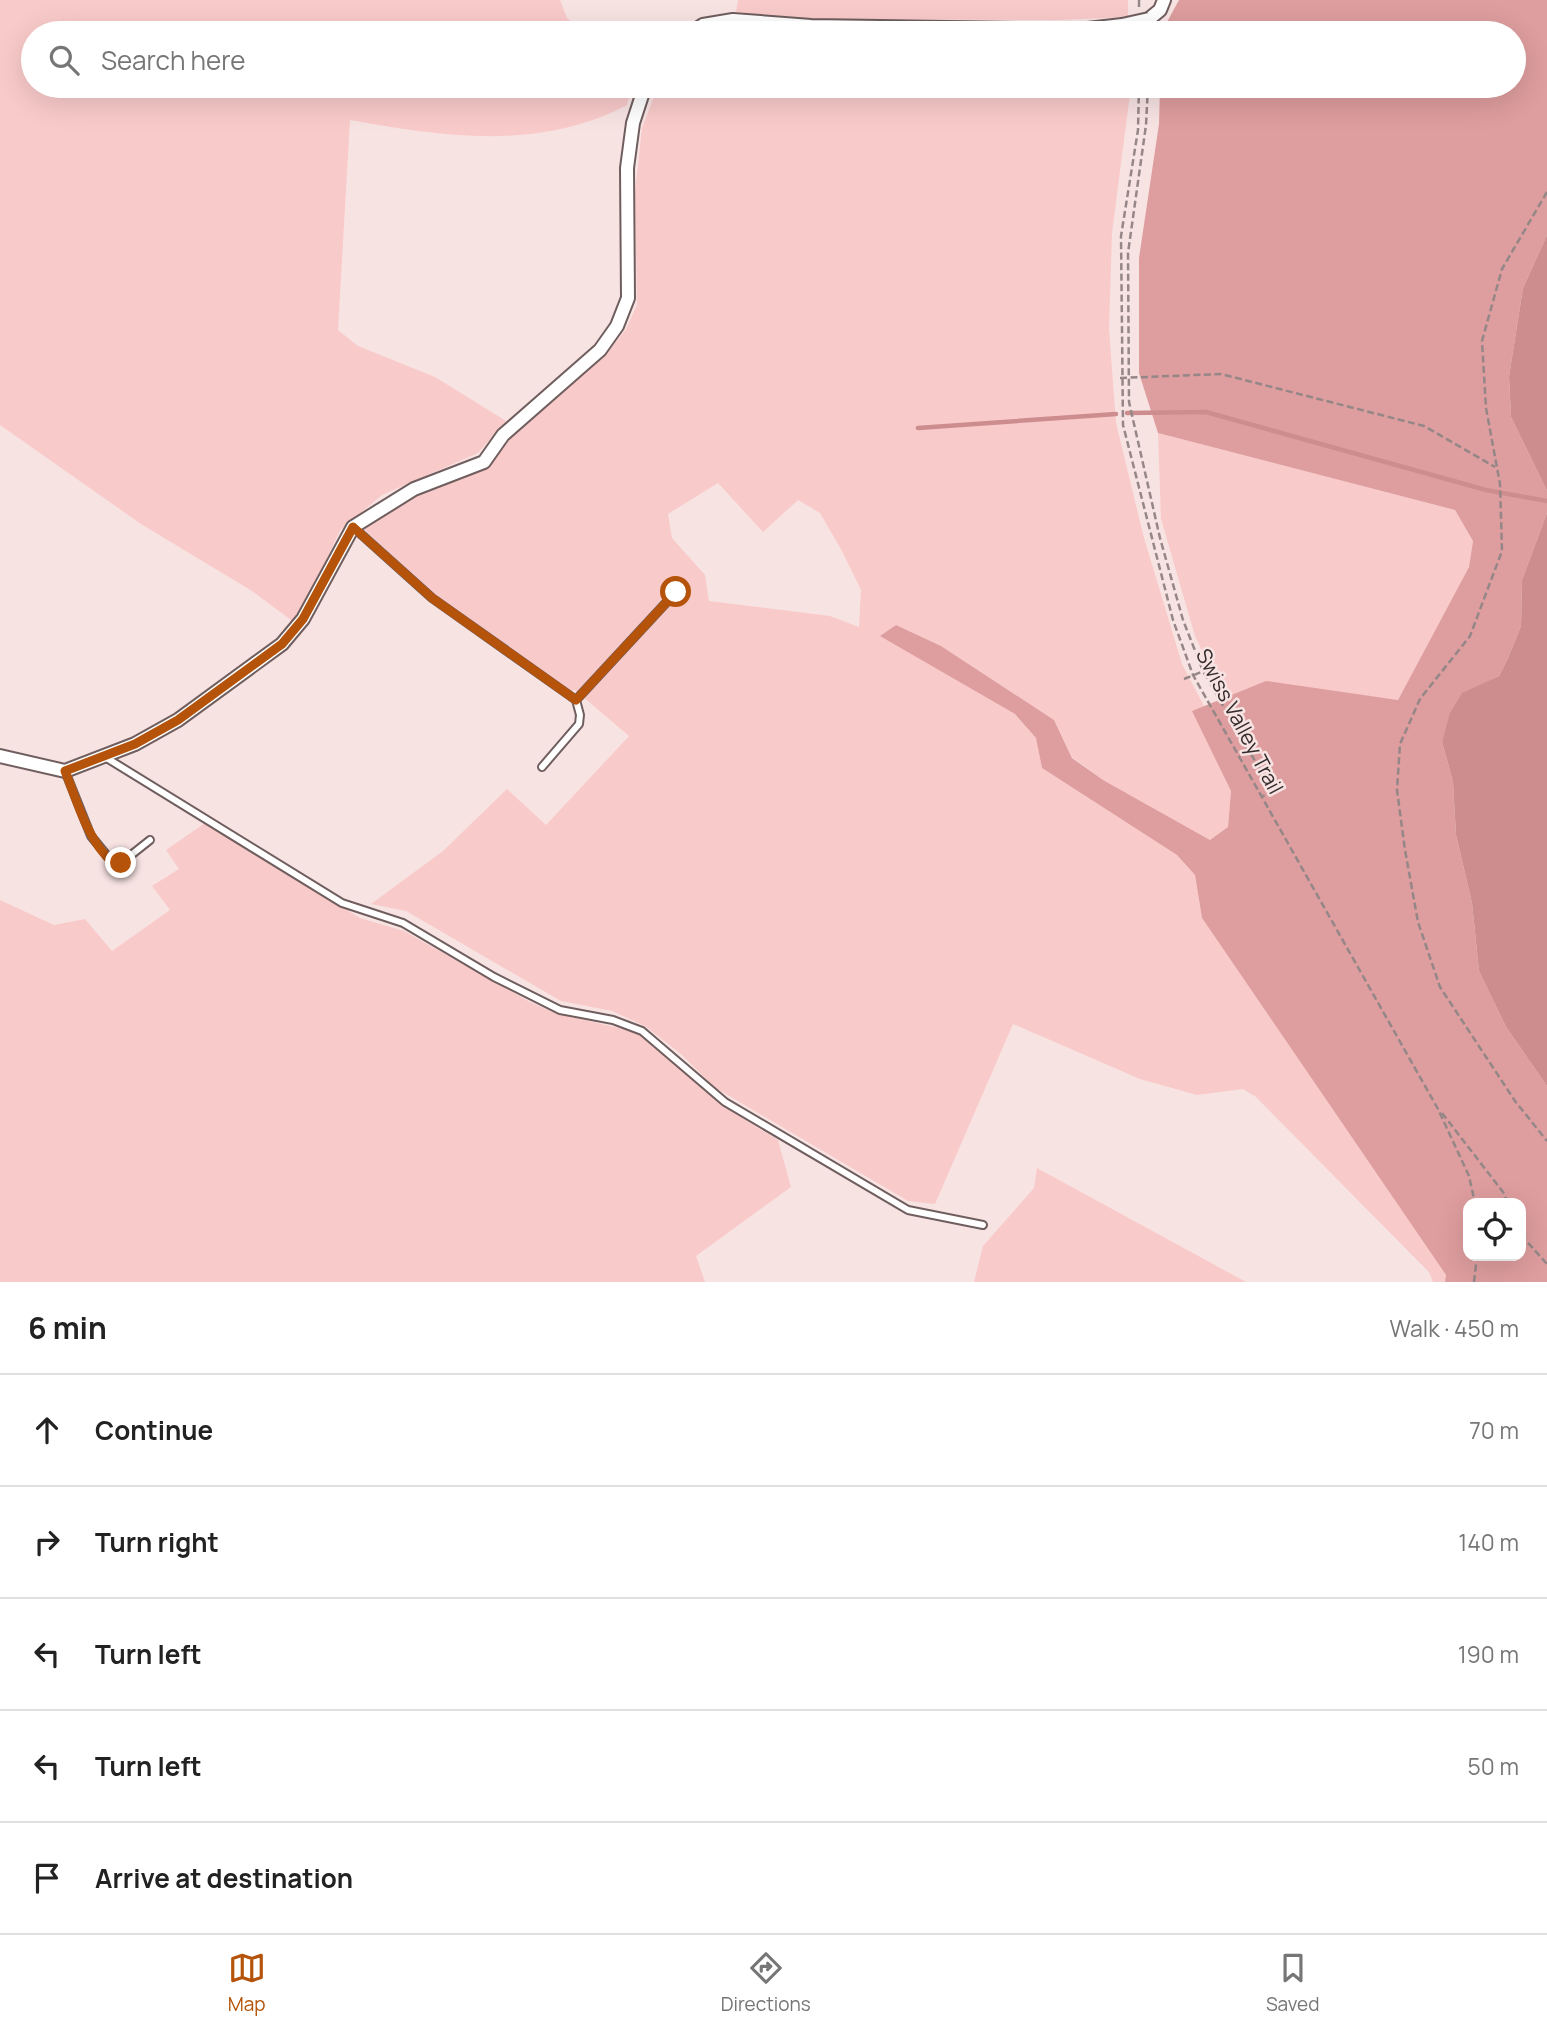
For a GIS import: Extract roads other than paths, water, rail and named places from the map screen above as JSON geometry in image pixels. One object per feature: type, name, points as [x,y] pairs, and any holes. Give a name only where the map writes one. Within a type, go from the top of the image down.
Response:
[{"type":"street","points":[[1140,21],[1149,19],[1160,10],[1164,0]]},
{"type":"street","points":[[727,21],[746,21]]},
{"type":"street","points":[[0,756],[65,771],[104,757],[178,720],[282,644],[303,619],[353,527],[414,489],[484,462],[503,435],[600,350],[617,326],[628,298],[627,168],[633,123],[641,98]]},
{"type":"lane","points":[[353,527],[432,598],[576,700],[579,724],[542,767]]},
{"type":"lane","points":[[576,700],[676,592]]},
{"type":"lane","points":[[104,757],[342,903],[403,923],[494,977],[560,1010],[613,1020],[642,1031],[725,1102],[908,1210],[983,1225]]},
{"type":"lane","points":[[65,771],[91,836],[113,863],[121,863],[150,840]]},
{"type":"waterway","points":[[1127,413],[1206,412],[1486,490],[1547,501]]},
{"type":"waterway","points":[[918,428],[1116,414]]}]
